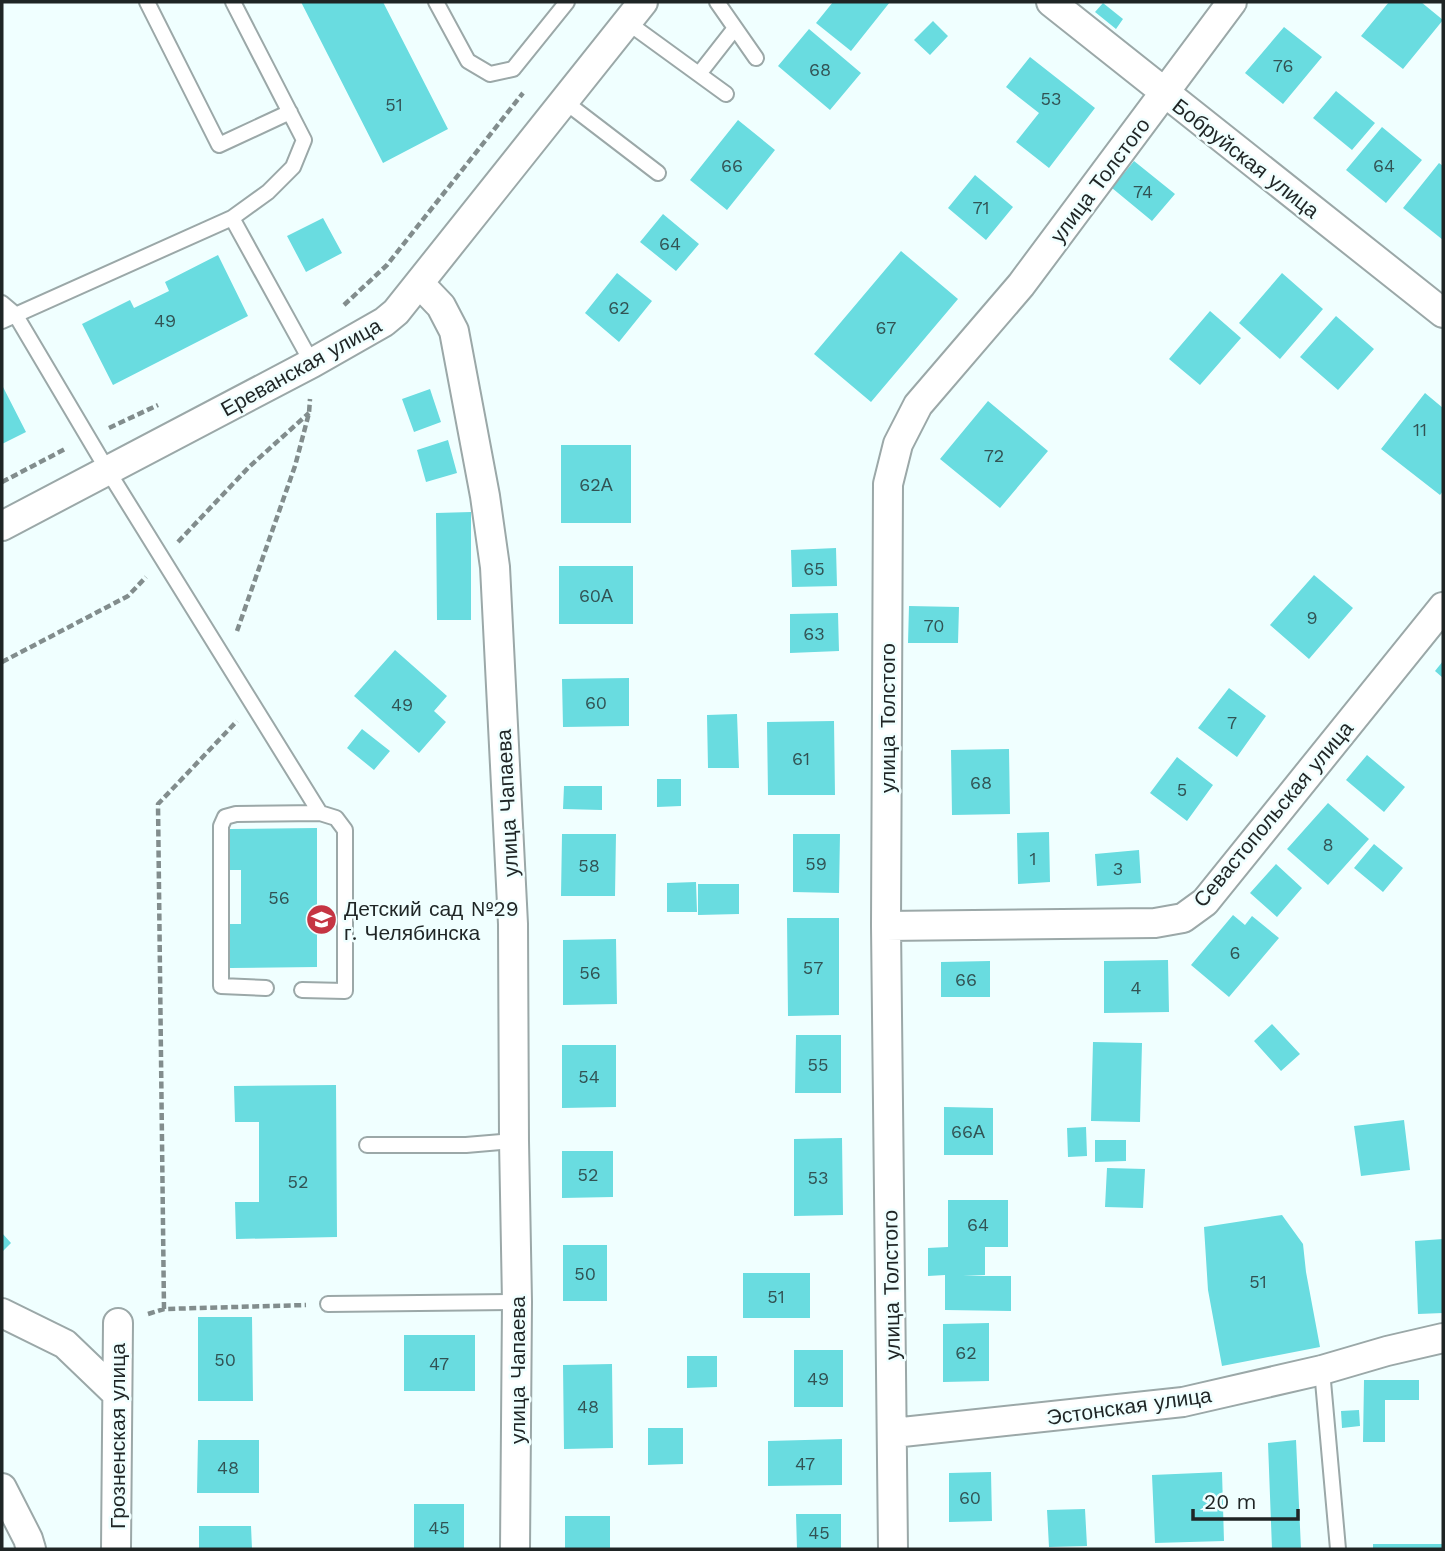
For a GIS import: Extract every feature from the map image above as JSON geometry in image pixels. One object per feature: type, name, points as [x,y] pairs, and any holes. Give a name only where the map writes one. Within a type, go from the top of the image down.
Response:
[{"type":"street","name":"Бобруйская улица","points":[[1051,2],[1443,313]]},
{"type":"street","name":"улица Толстого","points":[[893,1549],[886,926],[888,484],[898,444],[918,405],[1021,285],[1232,2]]},
{"type":"street","name":"Ереванская улица","points":[[2,526],[312,363],[384,322],[419,284],[635,12]]},
{"type":"street","name":"улица Чапаева","points":[[419,284],[441,306],[454,331],[485,496],[495,567],[513,924],[513,1141],[517,1301],[515,1549]]},
{"type":"street","name":"Севастопольская улица","points":[[886,926],[1155,923],[1183,918],[1205,902],[1443,607]]},
{"type":"street","points":[[2,1313],[65,1344],[116,1393]]},
{"type":"street","name":"Грозненская улица","points":[[116,1549],[117,1323]]},
{"type":"street","name":"Эстонская улица","points":[[893,1433],[1183,1402],[1322,1370],[1443,1338]]},
{"type":"street","points":[[2,1488],[32,1549]]},
{"type":"lane","points":[[147,2],[219,145],[290,112]]},
{"type":"lane","points":[[8,318],[232,218],[268,192],[293,167],[304,140],[233,2]]},
{"type":"lane","points":[[436,2],[468,61],[490,74],[513,69],[567,2]]},
{"type":"lane","points":[[717,2],[757,58]]},
{"type":"lane","points":[[635,12],[699,74],[726,94]]},
{"type":"lane","points":[[699,74],[735,28]]},
{"type":"lane","points":[[564,101],[658,173]]},
{"type":"lane","points":[[232,218],[312,363]]},
{"type":"lane","points":[[2,303],[8,318],[88,437],[320,813]]},
{"type":"lane","points":[[266,988],[221,986],[221,826],[225,817],[236,814],[320,813],[336,818],[345,830],[345,991],[302,990]]},
{"type":"lane","points":[[367,1145],[466,1145],[513,1141]]},
{"type":"lane","points":[[328,1304],[517,1301]]},
{"type":"lane","points":[[1322,1370],[1338,1549]]},
{"type":"path","points":[[342,306],[387,265],[529,86]]},
{"type":"path","points":[[226,662],[295,466],[309,412],[312,363]]},
{"type":"path","points":[[2,482],[88,437],[163,403]]},
{"type":"path","points":[[164,1309],[158,804],[252,705]]},
{"type":"path","points":[[117,1323],[164,1309],[328,1304]]},
{"type":"building","points":[[301,2],[383,2],[448,129],[383,163]]},
{"type":"building","points":[[833,2],[890,2],[851,51],[816,23]]},
{"type":"building","points":[[1389,2],[1421,2],[1443,20],[1403,69],[1361,36]]},
{"type":"building","points":[[1103,3],[1123,19],[1116,29],[1095,12]]},
{"type":"building","points":[[933,21],[948,36],[930,55],[914,40]]},
{"type":"building","points":[[1284,27],[1322,57],[1283,104],[1245,73]]},
{"type":"building","points":[[809,29],[861,73],[830,110],[778,66]]},
{"type":"building","points":[[1030,57],[1095,108],[1049,168],[1016,142],[1039,113],[1006,87]]},
{"type":"building","points":[[1336,91],[1375,123],[1352,150],[1313,118]]},
{"type":"building","points":[[738,120],[775,150],[727,210],[690,180]]},
{"type":"building","points":[[1382,127],[1422,160],[1386,203],[1346,170]]},
{"type":"building","points":[[1134,161],[1175,194],[1152,221],[1112,188]]},
{"type":"building","points":[[1439,163],[1443,166],[1443,240],[1403,208]]},
{"type":"building","points":[[975,175],[1013,207],[986,240],[948,208]]},
{"type":"building","points":[[663,214],[699,244],[676,271],[640,242]]},
{"type":"building","points":[[323,218],[342,253],[306,272],[287,236]]},
{"type":"building","points":[[901,251],[958,299],[871,402],[814,354]]},
{"type":"building","points":[[218,255],[248,316],[113,385],[82,324],[130,300],[134,308],[169,291],[165,282]]},
{"type":"building","points":[[617,273],[652,301],[619,342],[585,313]]},
{"type":"building","points":[[1282,273],[1323,309],[1280,359],[1239,323]]},
{"type":"building","points":[[1210,311],[1241,338],[1200,385],[1169,359]]},
{"type":"building","points":[[1336,316],[1374,349],[1338,390],[1300,357]]},
{"type":"building","points":[[2,385],[26,432],[2,444]]},
{"type":"building","points":[[430,389],[441,422],[414,432],[402,399]]},
{"type":"building","points":[[1425,393],[1443,408],[1443,491],[1440,495],[1381,449]]},
{"type":"building","points":[[988,401],[1048,451],[1000,508],[940,459]]},
{"type":"building","points":[[448,440],[457,473],[426,482],[417,450]]},
{"type":"building","points":[[561,445],[631,445],[631,523],[561,523]]},
{"type":"building","points":[[471,512],[471,620],[437,620],[436,513]]},
{"type":"building","points":[[836,548],[837,586],[792,587],[791,550]]},
{"type":"building","points":[[559,566],[633,566],[633,624],[559,624]]},
{"type":"building","points":[[1314,575],[1353,608],[1309,659],[1270,625]]},
{"type":"building","points":[[909,606],[959,607],[958,643],[908,643]]},
{"type":"building","points":[[838,613],[839,651],[790,653],[790,614]]},
{"type":"building","points":[[395,650],[447,696],[434,711],[446,722],[419,753],[354,696]]},
{"type":"building","points":[[1443,661],[1443,678],[1435,671]]},
{"type":"building","points":[[629,678],[629,726],[563,727],[562,679]]},
{"type":"building","points":[[1229,688],[1266,716],[1237,757],[1198,728]]},
{"type":"building","points":[[737,714],[739,768],[708,768],[707,715]]},
{"type":"building","points":[[834,721],[835,795],[768,795],[767,722]]},
{"type":"building","points":[[362,729],[390,751],[374,770],[347,748]]},
{"type":"building","points":[[1009,749],[1010,814],[952,815],[951,750]]},
{"type":"building","points":[[1367,755],[1405,787],[1384,812],[1346,780]]},
{"type":"building","points":[[1177,757],[1213,785],[1187,821],[1150,793]]},
{"type":"building","points":[[657,779],[681,779],[681,806],[657,807]]},
{"type":"building","points":[[564,786],[602,786],[602,810],[563,809]]},
{"type":"building","points":[[1328,803],[1369,839],[1328,885],[1287,849]]},
{"type":"building","points":[[317,828],[317,967],[230,968],[230,924],[241,924],[241,870],[230,870],[230,829]]},
{"type":"building","points":[[1049,832],[1050,882],[1018,884],[1017,833]]},
{"type":"building","points":[[562,834],[616,834],[615,896],[561,896]]},
{"type":"building","points":[[793,834],[840,834],[839,893],[793,892]]},
{"type":"building","points":[[1374,844],[1403,868],[1383,892],[1354,868]]},
{"type":"building","points":[[1139,850],[1141,883],[1097,886],[1095,854]]},
{"type":"building","points":[[1276,864],[1302,888],[1277,917],[1250,893]]},
{"type":"building","points":[[696,882],[697,912],[667,912],[667,883]]},
{"type":"building","points":[[698,884],[739,884],[739,914],[698,915]]},
{"type":"building","points":[[1233,915],[1245,925],[1252,916],[1279,938],[1229,997],[1191,965]]},
{"type":"building","points":[[787,918],[839,918],[839,1015],[788,1016]]},
{"type":"building","points":[[616,939],[617,1004],[563,1005],[563,940]]},
{"type":"building","points":[[1168,960],[1169,1012],[1104,1013],[1104,961]]},
{"type":"building","points":[[990,961],[990,997],[941,997],[941,962]]},
{"type":"building","points":[[1272,1024],[1300,1054],[1281,1071],[1254,1041]]},
{"type":"building","points":[[796,1035],[841,1035],[841,1093],[795,1093]]},
{"type":"building","points":[[1093,1042],[1142,1043],[1140,1122],[1091,1121]]},
{"type":"building","points":[[562,1045],[616,1045],[616,1107],[562,1108]]},
{"type":"building","points":[[336,1085],[337,1237],[236,1239],[235,1202],[259,1202],[259,1122],[235,1122],[234,1086]]},
{"type":"building","points":[[944,1107],[993,1108],[993,1155],[944,1155]]},
{"type":"building","points":[[1404,1120],[1410,1170],[1361,1176],[1354,1126]]},
{"type":"building","points":[[1086,1127],[1087,1156],[1068,1157],[1067,1128]]},
{"type":"building","points":[[842,1138],[843,1215],[794,1216],[794,1139]]},
{"type":"building","points":[[1095,1140],[1126,1140],[1126,1161],[1095,1162]]},
{"type":"building","points":[[562,1151],[613,1151],[613,1197],[562,1198]]},
{"type":"building","points":[[1107,1168],[1145,1169],[1143,1208],[1105,1207]]},
{"type":"building","points":[[948,1200],[1008,1200],[1008,1247],[985,1247],[985,1275],[963,1276],[1011,1276],[1011,1311],[945,1310],[945,1275],[928,1276],[928,1248],[948,1247]]},
{"type":"building","points":[[1282,1215],[1303,1244],[1320,1347],[1222,1366],[1208,1290],[1204,1227]]},
{"type":"building","points":[[2,1233],[11,1243],[2,1252]]},
{"type":"building","points":[[1443,1239],[1443,1313],[1418,1314],[1415,1241]]},
{"type":"building","points":[[563,1245],[607,1245],[607,1301],[563,1301]]},
{"type":"building","points":[[743,1273],[810,1273],[810,1318],[743,1318]]},
{"type":"building","points":[[198,1317],[252,1317],[253,1401],[198,1401]]},
{"type":"building","points":[[989,1323],[989,1381],[943,1382],[943,1324]]},
{"type":"building","points":[[404,1335],[475,1335],[475,1391],[404,1391]]},
{"type":"building","points":[[794,1350],[843,1350],[843,1407],[794,1407]]},
{"type":"building","points":[[687,1356],[717,1356],[717,1387],[687,1388]]},
{"type":"building","points":[[612,1364],[613,1448],[564,1449],[563,1365]]},
{"type":"building","points":[[1364,1380],[1419,1380],[1419,1400],[1385,1400],[1385,1442],[1363,1442]]},
{"type":"building","points":[[1359,1410],[1360,1426],[1342,1428],[1341,1411]]},
{"type":"building","points":[[648,1428],[683,1428],[683,1464],[648,1465]]},
{"type":"building","points":[[842,1439],[842,1485],[768,1486],[768,1441]]},
{"type":"building","points":[[198,1440],[259,1440],[259,1493],[197,1493]]},
{"type":"building","points":[[1296,1440],[1301,1549],[1272,1549],[1268,1443]]},
{"type":"building","points":[[991,1472],[992,1521],[949,1522],[949,1473]]},
{"type":"building","points":[[1222,1472],[1224,1541],[1155,1543],[1152,1475]]},
{"type":"building","points":[[414,1504],[464,1504],[464,1549],[414,1549]]},
{"type":"building","points":[[1085,1509],[1087,1546],[1049,1547],[1047,1510]]},
{"type":"building","points":[[796,1514],[841,1514],[841,1549],[797,1549]]},
{"type":"building","points":[[565,1516],[610,1516],[610,1549],[565,1549]]},
{"type":"building","points":[[199,1526],[251,1526],[252,1549],[199,1549]]},
{"type":"building","points":[[1373,1544],[1443,1544],[1443,1549],[1373,1549]]},
{"type":"place","name":"Детский сад №29 г. Челябинска","points":[[321,920]]}]
